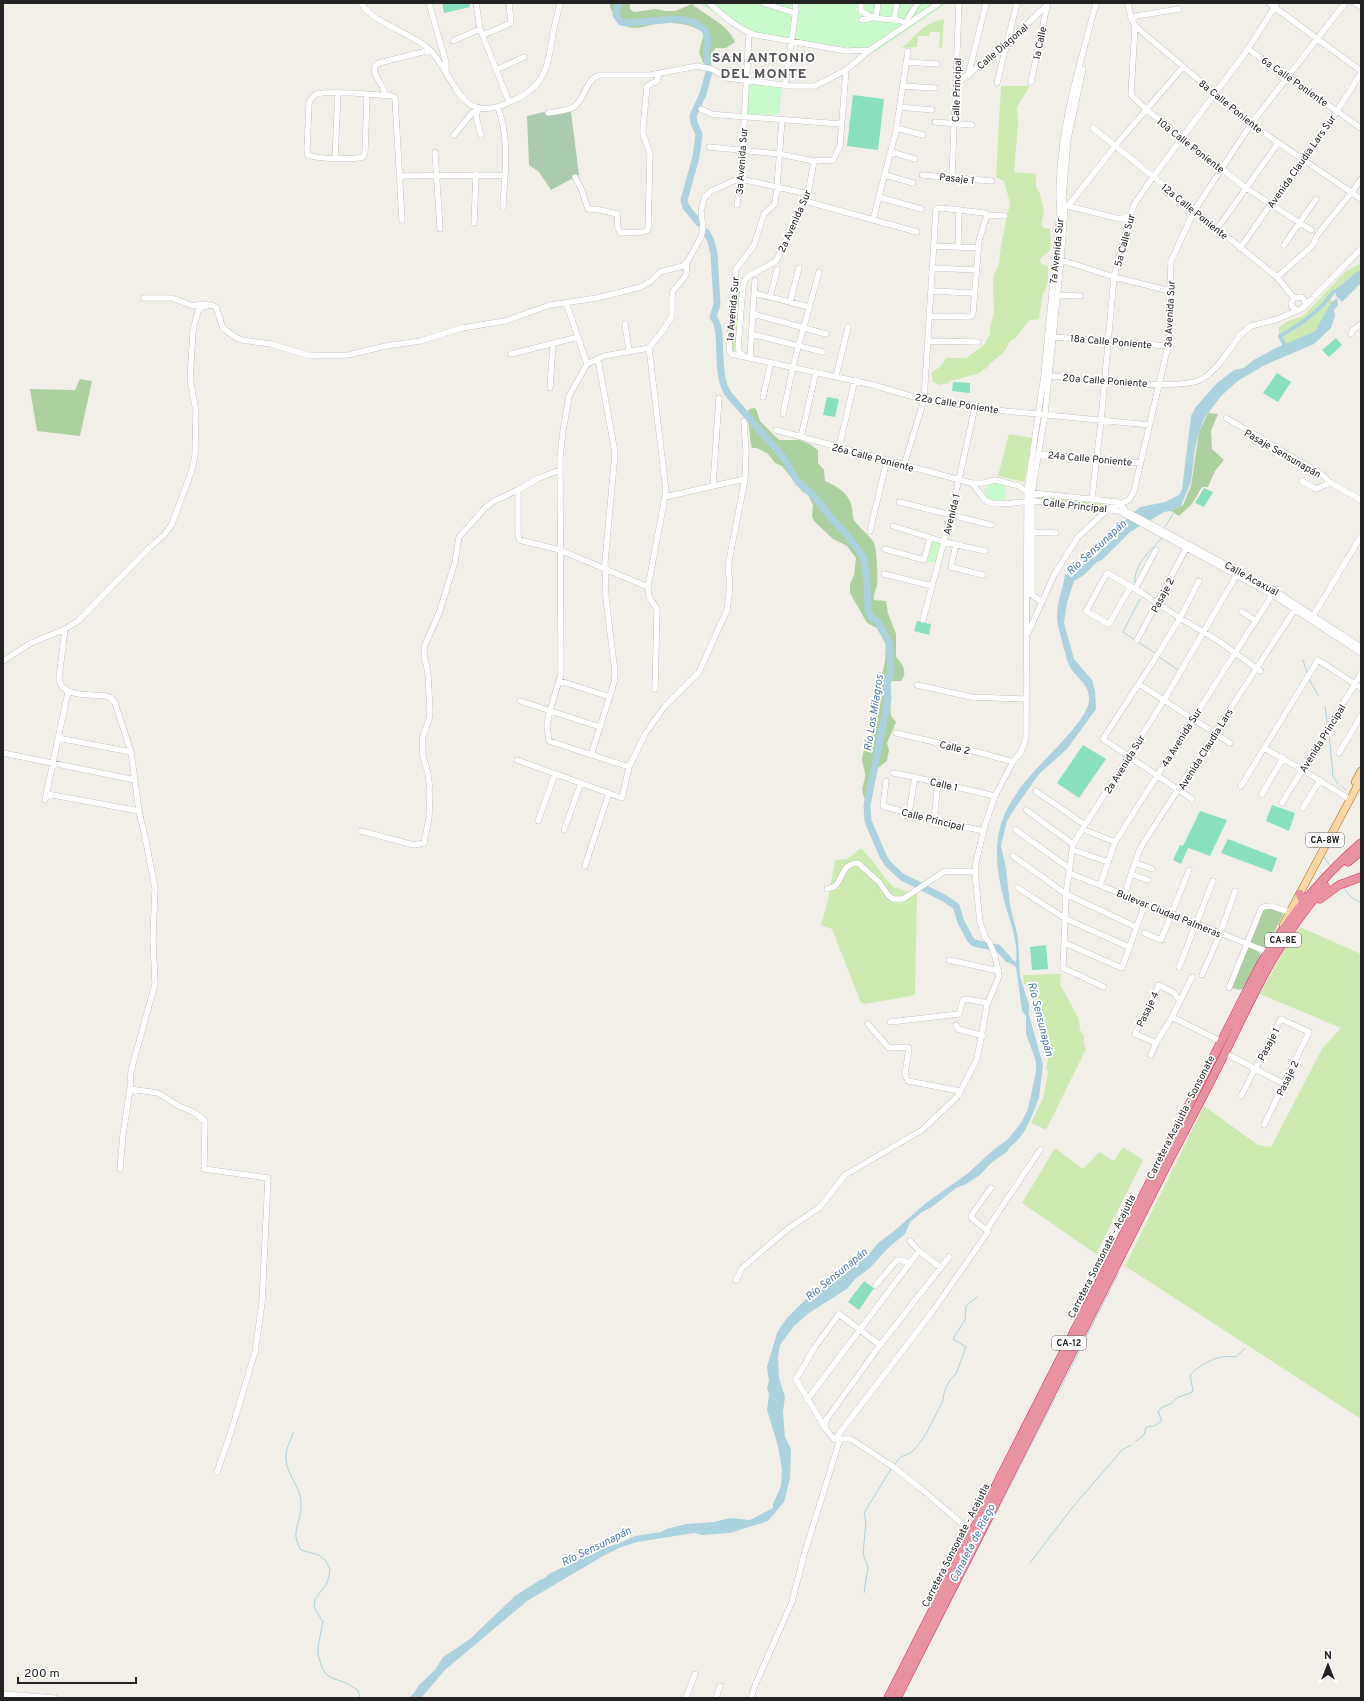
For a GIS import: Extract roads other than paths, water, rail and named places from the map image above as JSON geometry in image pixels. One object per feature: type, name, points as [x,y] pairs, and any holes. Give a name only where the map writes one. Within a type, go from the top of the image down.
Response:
[{"type":"highway","name":"Carretera Sonsonate - Acajutla","points":[[1251,991],[1268,952],[1282,930],[1310,895],[1361,843]]},
{"type":"highway","name":"Carretera Sonsonate - Acajutla","points":[[888,1698],[1222,1042],[1281,943],[1322,890],[1361,851]]},
{"type":"highway","points":[[1281,943],[1313,905],[1326,893],[1349,881],[1361,877]]},
{"type":"highway","points":[[1300,894],[1301,899],[1304,899],[1310,895]]},
{"type":"highway","name":"Carretera Acajutla - Sonsonate","points":[[897,1698],[1225,1054],[1251,991]]},
{"type":"main road","name":"CA-8W","points":[[1268,952],[1300,894],[1361,771]]},
{"type":"main road","name":"CA-8W","points":[[1290,912],[1299,890],[1348,799],[1361,779]]},
{"type":"street","points":[[361,3],[367,11],[417,40],[430,50],[461,96],[478,109]]},
{"type":"street","points":[[429,3],[446,63],[446,73]]},
{"type":"street","points":[[476,3],[480,29],[509,102]]},
{"type":"street","points":[[483,35],[511,23],[509,3]]},
{"type":"street","points":[[454,135],[472,113],[478,109],[498,107],[535,86],[544,74],[551,52],[560,3]]},
{"type":"street","points":[[710,3],[749,33],[790,42],[846,51],[870,50]]},
{"type":"street","points":[[763,3],[795,12]]},
{"type":"street","points":[[788,86],[790,42],[796,3]]},
{"type":"street","points":[[861,3],[861,11],[876,17],[904,22],[907,24]]},
{"type":"street","points":[[876,17],[878,3]]},
{"type":"street","points":[[894,20],[897,3]]},
{"type":"street","points":[[913,10],[914,3]]},
{"type":"street","points":[[907,24],[907,20],[918,3]]},
{"type":"street","points":[[548,114],[572,108],[577,104],[589,82],[594,77],[606,75],[659,74],[691,66],[712,69],[722,77],[788,86],[815,86],[846,70],[870,50],[939,3]]},
{"type":"street","name":"Calle Principal","points":[[952,177],[959,3]]},
{"type":"street","points":[[968,76],[986,3]]},
{"type":"street","points":[[997,83],[1016,3]]},
{"type":"street","name":"7a Avenida Sur","points":[[1029,492],[1038,454],[1065,207],[1058,199],[1060,167],[1066,120],[1096,3]]},
{"type":"street","name":"7a Avenida Sur","points":[[1030,501],[1029,492],[1050,376],[1061,260],[1065,207],[1063,198],[1068,139],[1086,56],[1100,3]]},
{"type":"street","name":"8a Calle Poniente","points":[[1128,3],[1132,20],[1136,26],[1183,67],[1252,124],[1361,199]]},
{"type":"street","points":[[1269,3],[1276,5],[1317,40],[1361,72]]},
{"type":"street","name":"3a Avenida Sur","points":[[1027,635],[1054,575],[1078,536],[1108,509],[1129,500],[1134,491],[1168,346],[1171,302],[1171,261],[1194,210],[1252,124],[1345,3]]},
{"type":"street","points":[[1356,3],[1361,7]]},
{"type":"street","name":"Calle Diagonal","points":[[956,84],[968,76],[1006,44],[1047,4]]},
{"type":"street","name":"1a Calle","points":[[1031,82],[1047,4]]},
{"type":"street","name":"5a Calle Sur","points":[[1092,498],[1101,420],[1114,277],[1130,216],[1135,203],[1248,48],[1276,5]]},
{"type":"street","points":[[1132,20],[1136,16],[1179,9]]},
{"type":"street","points":[[862,20],[876,17]]},
{"type":"street","name":"10a Calle Poniente","points":[[1136,26],[1131,95],[1147,110],[1246,188],[1311,230]]},
{"type":"street","points":[[453,41],[480,29]]},
{"type":"street","name":"3a Avenida Sur","points":[[737,205],[741,179],[749,33]]},
{"type":"street","name":"6a Calle Poniente","points":[[1248,48],[1288,78],[1337,110],[1361,128]]},
{"type":"street","points":[[385,96],[384,89],[375,74],[375,66],[379,63],[430,50]]},
{"type":"street","points":[[855,63],[858,57],[858,51]]},
{"type":"street","points":[[873,220],[896,128],[908,51]]},
{"type":"street","points":[[496,70],[524,57]]},
{"type":"street","points":[[906,62],[937,64]]},
{"type":"street","points":[[1130,216],[1120,219],[1065,207],[1183,67]]},
{"type":"street","points":[[709,147],[779,154],[814,161],[833,160],[840,146],[846,70]]},
{"type":"street","name":"Avenida Claudia Lars Sur","points":[[1240,248],[1337,110],[1361,72]]},
{"type":"street","points":[[575,177],[581,188],[588,209],[617,214],[618,228],[621,233],[643,232],[648,230],[650,154],[643,128],[647,86],[657,81],[659,74]]},
{"type":"street","points":[[902,86],[935,88]]},
{"type":"street","points":[[367,95],[365,153],[363,157],[335,158],[308,155],[307,150],[311,98],[315,95],[321,93],[338,94],[367,95],[385,96],[395,98],[397,102],[402,220]]},
{"type":"street","points":[[335,158],[338,94]]},
{"type":"street","points":[[498,107],[504,126],[506,139],[503,207]]},
{"type":"street","points":[[899,108],[932,110]]},
{"type":"street","points":[[478,109],[476,117],[481,135]]},
{"type":"street","points":[[701,109],[716,114],[744,117],[841,124]]},
{"type":"street","name":"1a Avenida Sur","points":[[747,356],[731,354],[729,349],[736,269],[754,245],[764,214],[774,205],[777,187],[782,120]]},
{"type":"street","points":[[935,122],[972,125]]},
{"type":"street","points":[[896,128],[923,135]]},
{"type":"street","name":"12a Calle Poniente","points":[[1093,128],[1277,277],[1294,298]]},
{"type":"street","points":[[1217,229],[1278,143]]},
{"type":"street","points":[[435,152],[440,228]]},
{"type":"street","points":[[891,152],[916,159]]},
{"type":"street","name":"2a Avenida Sur","points":[[738,348],[743,286],[745,280],[749,276],[776,261],[808,194],[814,161]]},
{"type":"street","name":"Pasaje 1","points":[[922,174],[992,182]]},
{"type":"street","points":[[474,223],[476,175]]},
{"type":"street","points":[[399,176],[505,175]]},
{"type":"street","points":[[885,175],[913,183]]},
{"type":"street","points":[[144,298],[172,298],[192,306],[203,304],[214,305],[223,328],[238,339],[271,344],[306,356],[348,355],[386,346],[420,341],[462,328],[505,321],[550,305],[598,298],[640,287],[651,281],[660,272],[679,268],[687,262],[701,237],[703,230],[701,210],[705,197],[711,191],[741,179],[808,194]]},
{"type":"street","points":[[1277,277],[1312,246],[1318,234],[1361,179]]},
{"type":"street","points":[[879,197],[921,209]]},
{"type":"street","points":[[1284,245],[1316,199]]},
{"type":"street","points":[[805,201],[917,232]]},
{"type":"street","points":[[904,465],[924,400],[936,209],[942,208],[1004,216]]},
{"type":"street","points":[[958,247],[959,210]]},
{"type":"street","points":[[929,316],[972,316],[979,240],[987,215]]},
{"type":"street","points":[[934,246],[979,248]]},
{"type":"street","points":[[1306,305],[1301,297],[1294,298],[1291,304],[1292,307],[1298,311],[1306,305],[1361,249]]},
{"type":"street","points":[[1061,260],[1114,277],[1170,291]]},
{"type":"street","points":[[629,767],[549,741],[547,726],[550,710],[561,675],[560,470],[562,431],[569,396],[587,364],[598,358],[649,348],[664,329],[672,316],[673,291],[686,275],[687,262]]},
{"type":"street","points":[[790,302],[799,268]]},
{"type":"street","points":[[932,268],[976,270]]},
{"type":"street","points":[[770,297],[777,270]]},
{"type":"street","points":[[783,414],[793,366],[819,272]]},
{"type":"street","points":[[731,354],[738,348],[739,352],[747,356],[751,334],[755,280]]},
{"type":"street","points":[[931,291],[974,293]]},
{"type":"street","points":[[754,293],[809,307]]},
{"type":"street","points":[[1058,294],[1080,296]]},
{"type":"street","points":[[566,302],[587,364]]},
{"type":"street","points":[[3,661],[29,644],[65,629],[78,621],[144,553],[164,535],[172,524],[194,463],[197,421],[190,379],[192,331],[198,311],[207,305]]},
{"type":"street","name":"20a Calle Poniente","points":[[1050,376],[1160,385],[1192,383],[1202,379],[1213,369],[1245,330],[1251,326],[1278,319],[1298,311]]},
{"type":"street","points":[[753,314],[826,334]]},
{"type":"street","points":[[625,324],[629,351]]},
{"type":"street","points":[[1351,334],[1361,324]]},
{"type":"street","points":[[836,376],[848,327]]},
{"type":"street","points":[[751,334],[823,352]]},
{"type":"street","points":[[511,354],[578,337]]},
{"type":"street","name":"18a Calle Poniente","points":[[1054,337],[1168,346]]},
{"type":"street","points":[[928,341],[978,342]]},
{"type":"street","points":[[550,388],[553,344]]},
{"type":"street","points":[[649,348],[666,491],[648,586],[648,595],[657,609],[655,689]]},
{"type":"street","name":"22a Calle Poniente","points":[[747,356],[855,380],[924,400],[975,407],[1150,425]]},
{"type":"street","points":[[591,755],[610,697],[615,673],[604,568],[615,453],[598,358]]},
{"type":"street","points":[[763,397],[772,362]]},
{"type":"street","points":[[801,437],[816,372]]},
{"type":"street","points":[[839,447],[855,380]]},
{"type":"street","points":[[713,486],[719,398]]},
{"type":"street","name":"Avenida 1","points":[[922,620],[951,515],[975,407]]},
{"type":"street","name":"Pasaje Sensunapán","points":[[1226,418],[1323,475],[1329,482],[1361,500]]},
{"type":"street","points":[[517,760],[622,798],[629,767],[646,734],[665,706],[699,672],[728,610],[730,586],[728,566],[745,479],[746,451],[744,421]]},
{"type":"street","name":"26a Calle Poniente","points":[[776,430],[971,483],[984,483],[995,480],[1019,486],[1029,492],[1092,498],[1113,501],[1121,504]]},
{"type":"street","name":"24a Calle Poniente","points":[[1038,454],[1141,463]]},
{"type":"street","points":[[870,531],[887,460]]},
{"type":"street","points":[[361,831],[414,845],[424,843],[429,818],[430,791],[422,746],[423,736],[429,720],[430,712],[428,674],[424,653],[439,613],[455,562],[459,537],[486,507],[494,501],[538,479],[560,470]]},
{"type":"street","points":[[665,497],[745,479]]},
{"type":"street","points":[[1302,481],[1316,489],[1329,482]]},
{"type":"street","points":[[971,483],[987,501],[993,503],[1030,501]]},
{"type":"street","points":[[982,496],[981,489],[984,483]]},
{"type":"street","points":[[518,490],[519,539],[560,550],[648,586]]},
{"type":"street","name":"Calle Principal","points":[[1030,501],[1122,511]]},
{"type":"street","name":"Calle Principal","points":[[999,971],[990,943],[985,937],[980,923],[975,872],[984,831],[995,796],[1014,762],[1022,752],[1026,738],[1027,635],[1032,532],[1030,501]]},
{"type":"street","name":"Calle Principal","points":[[1030,501],[1030,596]]},
{"type":"street","points":[[899,502],[991,525]]},
{"type":"street","points":[[1121,504],[1122,511]]},
{"type":"street","name":"Calle Acaxual","points":[[1122,511],[1239,571],[1296,606],[1361,653]]},
{"type":"street","points":[[893,526],[944,542],[985,551]]},
{"type":"street","points":[[1032,532],[1056,533]]},
{"type":"street","points":[[1312,617],[1361,536]]},
{"type":"street","points":[[885,549],[924,560],[930,538]]},
{"type":"street","points":[[956,544],[951,567],[983,575]]},
{"type":"street","name":"Calle Acaxual","points":[[1188,546],[1236,576],[1274,593]]},
{"type":"street","name":"Pasaje 2","points":[[1137,640],[1188,546]]},
{"type":"street","points":[[1156,550],[1133,588],[1109,624],[1086,611],[1107,573],[1133,588],[1158,603],[1180,618],[1205,632],[1258,669]]},
{"type":"street","points":[[1236,576],[1239,571]]},
{"type":"street","points":[[884,574],[932,586]]},
{"type":"street","name":"2a Avenida Sur","points":[[1104,987],[1063,968],[1066,894],[1069,870],[1076,849],[1086,829],[1205,632],[1236,576]]},
{"type":"street","points":[[1192,799],[1178,791],[1104,739],[1180,618],[1199,581]]},
{"type":"street","name":"4a Avenida Sur","points":[[1100,885],[1116,842],[1274,593]]},
{"type":"street","points":[[1030,596],[1043,600]]},
{"type":"street","name":"Avenida Claudia Lars","points":[[1124,894],[1144,842],[1258,669],[1296,606]]},
{"type":"street","points":[[1242,612],[1256,621]]},
{"type":"street","name":"Calle Acaxual","points":[[1312,617],[1361,647]]},
{"type":"street","points":[[65,629],[58,678],[59,684],[68,692],[106,696],[111,698],[115,703],[132,752],[138,811],[145,837],[155,888],[155,984],[131,1071],[120,1169]]},
{"type":"street","points":[[1241,786],[1318,660],[1361,688]]},
{"type":"street","name":"Avenida Principal","points":[[1282,803],[1361,674]]},
{"type":"street","points":[[560,681],[610,697]]},
{"type":"street","points":[[1139,684],[1230,742]]},
{"type":"street","points":[[917,685],[971,697],[1026,699]]},
{"type":"street","points":[[68,692],[46,797],[138,811]]},
{"type":"street","points":[[520,700],[600,727]]},
{"type":"street","points":[[1339,753],[1361,716]]},
{"type":"street","name":"Calle 2","points":[[896,733],[1014,762]]},
{"type":"street","points":[[58,738],[132,752]]},
{"type":"street","points":[[1264,748],[1320,780],[1348,799]]},
{"type":"street","points":[[3,753],[135,780]]},
{"type":"street","points":[[1262,794],[1282,758]]},
{"type":"street","name":"Calle 1","points":[[893,773],[995,796]]},
{"type":"street","points":[[538,821],[555,774]]},
{"type":"street","points":[[909,813],[915,777]]},
{"type":"street","points":[[1303,808],[1320,780]]},
{"type":"street","name":"Calle Principal","points":[[886,781],[883,806],[934,820],[984,831]]},
{"type":"street","points":[[934,820],[938,782]]},
{"type":"street","points":[[564,830],[581,783]]},
{"type":"street","points":[[1036,791],[1086,829],[1116,842]]},
{"type":"street","points":[[585,866],[609,793]]},
{"type":"street","points":[[1026,810],[1076,849],[1108,862]]},
{"type":"street","name":"Bulevar Ciudad Palmeras","points":[[1016,830],[1069,870],[1100,885],[1268,952]]},
{"type":"street","points":[[1013,856],[1066,894],[1136,927]]},
{"type":"street","points":[[1136,862],[1152,869]]},
{"type":"street","points":[[827,889],[831,889],[837,885],[845,868],[849,864],[858,863],[879,882],[893,899],[903,899],[945,871],[975,872]]},
{"type":"street","points":[[1144,934],[1161,940],[1188,870]]},
{"type":"street","points":[[1132,874],[1148,880]]},
{"type":"street","points":[[1179,966],[1213,881]]},
{"type":"street","points":[[1018,888],[1066,919],[1129,947]]},
{"type":"street","points":[[1202,975],[1220,934],[1235,892]]},
{"type":"street","points":[[1065,943],[1122,968],[1145,903]]},
{"type":"street","points":[[1229,988],[1261,909],[1263,907],[1270,906],[1290,912]]},
{"type":"street","points":[[736,1280],[742,1268],[789,1228],[820,1207],[845,1175],[922,1130],[944,1111],[958,1096],[977,1059],[983,1036],[988,1003],[999,976],[999,971],[948,960]]},
{"type":"street","points":[[1151,1055],[1192,977]]},
{"type":"street","name":"Pasaje 4","points":[[1156,1043],[1136,1034],[1160,985],[1174,992],[1180,1000]]},
{"type":"street","points":[[890,1022],[960,1014],[963,1000],[966,999],[988,1003]]},
{"type":"street","points":[[1172,1017],[1222,1042]]},
{"type":"street","name":"Pasaje 1","points":[[1241,1096],[1281,1020],[1309,1032]]},
{"type":"street","points":[[868,1024],[889,1048],[909,1048],[905,1074],[908,1081],[960,1091]]},
{"type":"street","points":[[956,1025],[958,1029],[983,1036]]},
{"type":"street","name":"Pasaje 2","points":[[1264,1125],[1309,1032]]},
{"type":"street","points":[[1225,1054],[1284,1084]]},
{"type":"street","points":[[130,1089],[158,1093],[179,1106],[195,1113],[205,1121],[204,1169],[268,1178],[263,1247],[262,1303],[255,1352],[230,1435],[217,1472]]},
{"type":"street","points":[[751,1698],[756,1683],[792,1602],[804,1555],[838,1439],[932,1312],[988,1232],[987,1229],[1040,1150]]},
{"type":"street","points":[[987,1229],[984,1229],[971,1216],[991,1188]]},
{"type":"street","points":[[910,1241],[919,1251],[941,1268]]},
{"type":"street","points":[[807,1400],[919,1251]]},
{"type":"street","points":[[825,1428],[826,1420],[880,1345],[949,1257]]},
{"type":"street","points":[[875,1286],[897,1260],[902,1260],[909,1264]]},
{"type":"street","points":[[880,1345],[839,1314],[815,1347],[796,1379],[807,1400],[834,1439],[851,1438],[892,1466],[919,1487],[973,1533]]},
{"type":"street","points":[[686,1698],[695,1674]]},
{"type":"street","points":[[716,1698],[720,1686]]},
{"type":"street","points":[[3,1694],[55,1698]]},
{"type":"water","points":[[1361,270],[1361,283],[1342,302],[1335,295],[1336,294],[1334,291]]},
{"type":"water","points":[[1337,298],[1338,305],[1334,310],[1335,316],[1331,328],[1314,344],[1265,365],[1239,380],[1222,395],[1205,417],[1195,448],[1191,482],[1181,506],[1171,511],[1164,512],[1130,532],[1102,560],[1097,562],[1084,575],[1074,581],[1067,603],[1064,623],[1074,659],[1092,680],[1095,691],[1096,709],[1067,749],[1039,774],[1013,811],[1007,821],[1001,846],[1006,868],[1010,905],[1018,938],[1020,976],[1029,1005],[1029,1015],[1043,1065],[1039,1098],[1024,1132],[1008,1151],[991,1163],[980,1175],[966,1184],[956,1188],[910,1222],[905,1234],[889,1247],[870,1268],[855,1279],[847,1289],[809,1313],[794,1326],[780,1345],[778,1357],[779,1378],[785,1397],[783,1412],[785,1437],[791,1449],[790,1478],[784,1502],[768,1521],[730,1533],[702,1535],[694,1533],[637,1542],[621,1547],[603,1556],[527,1601],[445,1670],[421,1698],[409,1698],[419,1685],[435,1670],[443,1657],[470,1639],[515,1596],[549,1574],[594,1552],[635,1536],[661,1532],[666,1529],[686,1524],[714,1522],[730,1518],[750,1520],[773,1508],[773,1504],[781,1486],[782,1470],[778,1446],[767,1410],[769,1394],[767,1388],[769,1381],[767,1367],[777,1333],[782,1325],[812,1293],[836,1275],[854,1265],[869,1254],[878,1243],[926,1203],[967,1174],[1008,1139],[1021,1123],[1028,1109],[1036,1072],[1036,1061],[1026,1034],[1026,1016],[1022,1011],[1016,967],[1004,959],[1002,953],[1016,962],[1015,938],[1001,888],[997,862],[997,850],[1001,824],[1011,802],[1036,769],[1073,729],[1087,709],[1089,701],[1089,695],[1085,685],[1068,663],[1058,623],[1058,606],[1065,575],[1074,571],[1096,556],[1123,522],[1140,507],[1165,502],[1179,495],[1182,489],[1191,416],[1195,408],[1217,383],[1234,370],[1244,368],[1252,361],[1276,348],[1315,331],[1331,303]]},
{"type":"waterway","name":"Río Los Milagros","points":[[619,3],[616,8],[616,15],[621,22],[627,23],[677,19],[694,22],[705,30],[708,41],[706,52],[709,72],[703,94],[693,116],[694,123],[699,134],[696,157],[684,200],[686,207],[699,223]]},
{"type":"waterway","name":"Río Los Milagros","points":[[706,232],[711,241],[714,254],[717,304],[713,317],[717,324],[719,333],[720,365],[724,386],[729,395],[783,457],[798,482],[812,494],[844,531],[862,555],[867,583],[868,611],[871,617],[877,621],[889,642],[891,673],[887,684],[888,699],[867,805],[868,821],[888,864],[902,877],[944,898],[956,906],[961,922],[970,939],[974,943],[998,948],[1008,959]]},
{"type":"waterway","points":[[1286,348],[1280,336],[1310,317],[1334,291]]},
{"type":"waterway","points":[[1165,527],[1173,514]]},
{"type":"waterway","points":[[1135,584],[1135,577],[1143,559],[1162,538]]},
{"type":"waterway","points":[[1135,640],[1123,632],[1140,599]]},
{"type":"waterway","points":[[1138,642],[1155,653]]},
{"type":"waterway","points":[[1159,657],[1178,670]]},
{"type":"waterway","points":[[1303,660],[1307,673]]},
{"type":"waterway","points":[[1260,675],[1264,668]]},
{"type":"waterway","points":[[1309,679],[1318,695]]},
{"type":"waterway","points":[[1325,706],[1327,722]]},
{"type":"waterway","points":[[1223,726],[1223,734]]},
{"type":"waterway","points":[[1329,733],[1333,776],[1338,784]]},
{"type":"waterway","points":[[1343,787],[1346,790]]},
{"type":"waterway","points":[[1324,857],[1331,867]]},
{"type":"waterway","points":[[1343,887],[1351,897],[1361,903]]},
{"type":"waterway","points":[[1059,1391],[1119,1272]]},
{"type":"waterway","points":[[895,1464],[900,1458],[914,1450],[919,1445],[927,1433],[943,1401],[946,1386],[956,1374],[966,1347],[953,1339],[965,1320],[966,1306],[977,1297]]},
{"type":"waterway","name":"Canaleta de Riego","points":[[1136,1441],[1144,1435],[1146,1427],[1154,1426],[1162,1421],[1158,1412],[1161,1408],[1172,1403],[1178,1397],[1193,1391],[1190,1375],[1211,1360],[1230,1356],[1236,1357],[1245,1348]]},
{"type":"waterway","name":"Canaleta de Riego","points":[[915,1671],[1056,1396]]},
{"type":"waterway","points":[[293,1433],[287,1449],[286,1460],[289,1471],[297,1486],[301,1503],[296,1537],[301,1550],[319,1555],[326,1561],[330,1569],[326,1585],[315,1599],[314,1607],[323,1622],[318,1654],[322,1668],[326,1674],[358,1690],[360,1698]]},
{"type":"waterway","points":[[1030,1563],[1072,1508],[1122,1450],[1131,1445]]},
{"type":"waterway","points":[[864,1593],[868,1567],[863,1554],[866,1522],[864,1513],[891,1469]]},
{"type":"district","name":"SAN ANTONIO DEL MONTE","points":[[764,66]]},
{"type":"water label","name":"Río Sensunapán","points":[[1096,547]]},
{"type":"water label","name":"Río Sensunapán","points":[[1041,1019]]},
{"type":"water label","name":"Río Sensunapán","points":[[836,1274]]},
{"type":"water label","name":"Río Sensunapán","points":[[596,1546]]}]
